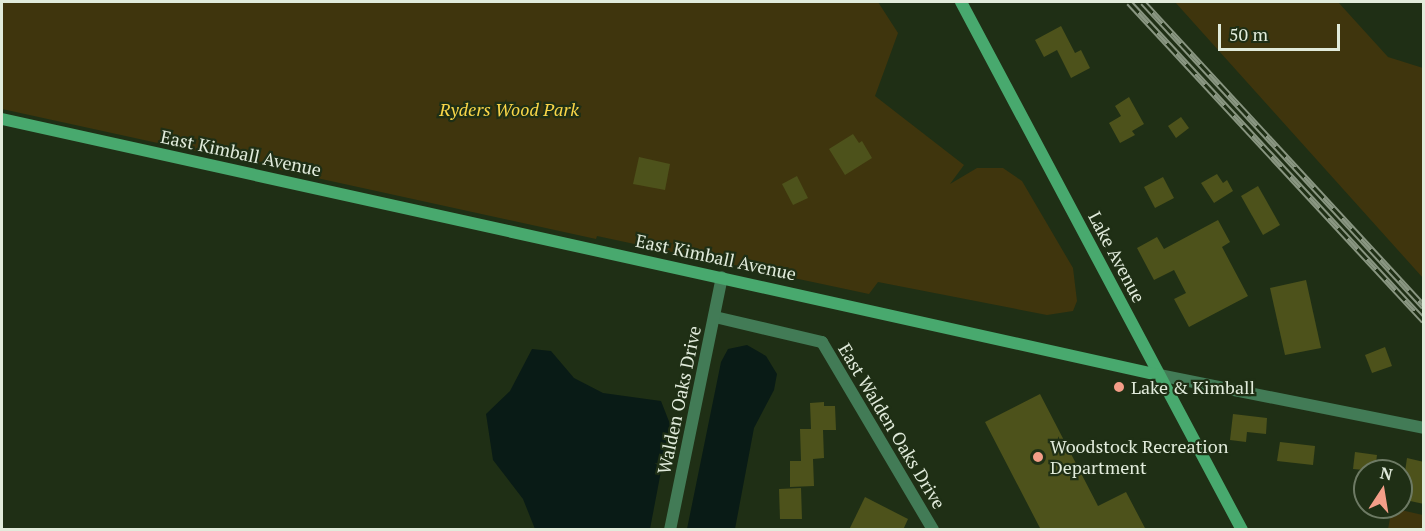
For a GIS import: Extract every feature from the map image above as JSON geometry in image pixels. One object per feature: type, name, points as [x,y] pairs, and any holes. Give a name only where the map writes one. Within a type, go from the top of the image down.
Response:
[{"type":"street","name":"Lake Avenue","points":[[961,2],[1242,530]]},
{"type":"street","name":"East Kimball Avenue","points":[[2,119],[1159,375],[1424,429]]},
{"type":"street","name":"Walden Oaks Drive","points":[[670,530],[722,277]]},
{"type":"street","name":"East Walden Oaks Drive","points":[[715,317],[822,342],[933,530]]},
{"type":"green space","name":"Ryders Wood Park","points":[[2,2],[878,2],[898,33],[875,96],[964,165],[950,184],[977,168],[1003,168],[1022,181],[1073,268],[1077,301],[1073,311],[1047,315],[878,282],[869,294],[597,236],[596,239],[2,109]]},
{"type":"green space","points":[[1175,2],[1338,2],[1388,57],[1423,68],[1423,278]]},
{"type":"green space","points":[[1413,513],[1423,515],[1423,529],[1388,529],[1390,519],[1413,519]]},
{"type":"water","points":[[747,345],[766,356],[777,374],[774,390],[754,428],[735,529],[687,529],[721,362],[728,349]]},
{"type":"water","points":[[532,349],[551,351],[574,378],[603,393],[661,401],[670,424],[650,529],[535,529],[523,499],[493,460],[486,414],[510,391]]},
{"type":"building","points":[[1061,26],[1075,53],[1081,50],[1090,68],[1071,78],[1057,50],[1044,57],[1035,40]]},
{"type":"building","points":[[1129,97],[1144,124],[1132,131],[1135,135],[1120,143],[1109,123],[1121,116],[1115,106]]},
{"type":"building","points":[[1181,117],[1189,128],[1176,138],[1168,126]]},
{"type":"building","points":[[853,134],[859,143],[862,141],[872,158],[845,175],[829,149]]},
{"type":"building","points":[[639,157],[670,164],[665,190],[633,184]]},
{"type":"building","points":[[1217,174],[1223,183],[1227,180],[1233,191],[1214,203],[1201,183]]},
{"type":"building","points":[[797,176],[808,198],[793,205],[782,184]]},
{"type":"building","points":[[1163,177],[1174,198],[1155,208],[1144,187]]},
{"type":"building","points":[[1258,186],[1280,225],[1263,235],[1241,196]]},
{"type":"building","points":[[1218,220],[1230,242],[1222,247],[1248,296],[1189,327],[1174,299],[1186,293],[1174,270],[1154,280],[1137,248],[1157,237],[1164,249]]},
{"type":"building","points":[[1306,280],[1321,348],[1285,355],[1270,288]]},
{"type":"building","points":[[1385,347],[1392,366],[1372,373],[1365,355]]},
{"type":"building","name":"Woodstock Recreation Department","points":[[1040,394],[1098,506],[1126,492],[1146,530],[1041,530],[985,422]]},
{"type":"building","points":[[824,402],[824,406],[835,406],[836,430],[823,430],[824,458],[813,459],[814,486],[790,487],[790,461],[801,461],[800,429],[811,429],[810,403]]},
{"type":"building","points":[[1233,414],[1267,418],[1266,434],[1247,432],[1246,442],[1230,440]]},
{"type":"building","points":[[1280,442],[1315,446],[1313,465],[1277,461]]},
{"type":"building","points":[[1355,452],[1377,455],[1376,459],[1354,459]]},
{"type":"building","points":[[1413,459],[1424,462],[1424,504],[1413,502]]},
{"type":"building","points":[[801,488],[802,519],[780,519],[779,489]]},
{"type":"building","points":[[865,497],[908,519],[903,530],[849,530]]},
{"type":"railway","points":[[1129,2],[1424,321]]},
{"type":"railway","points":[[1143,2],[1424,306]]},
{"type":"place","name":"Lake & Kimball","points":[[1119,387]]},
{"type":"place","name":"Woodstock Recreation Department","points":[[1038,457]]}]
